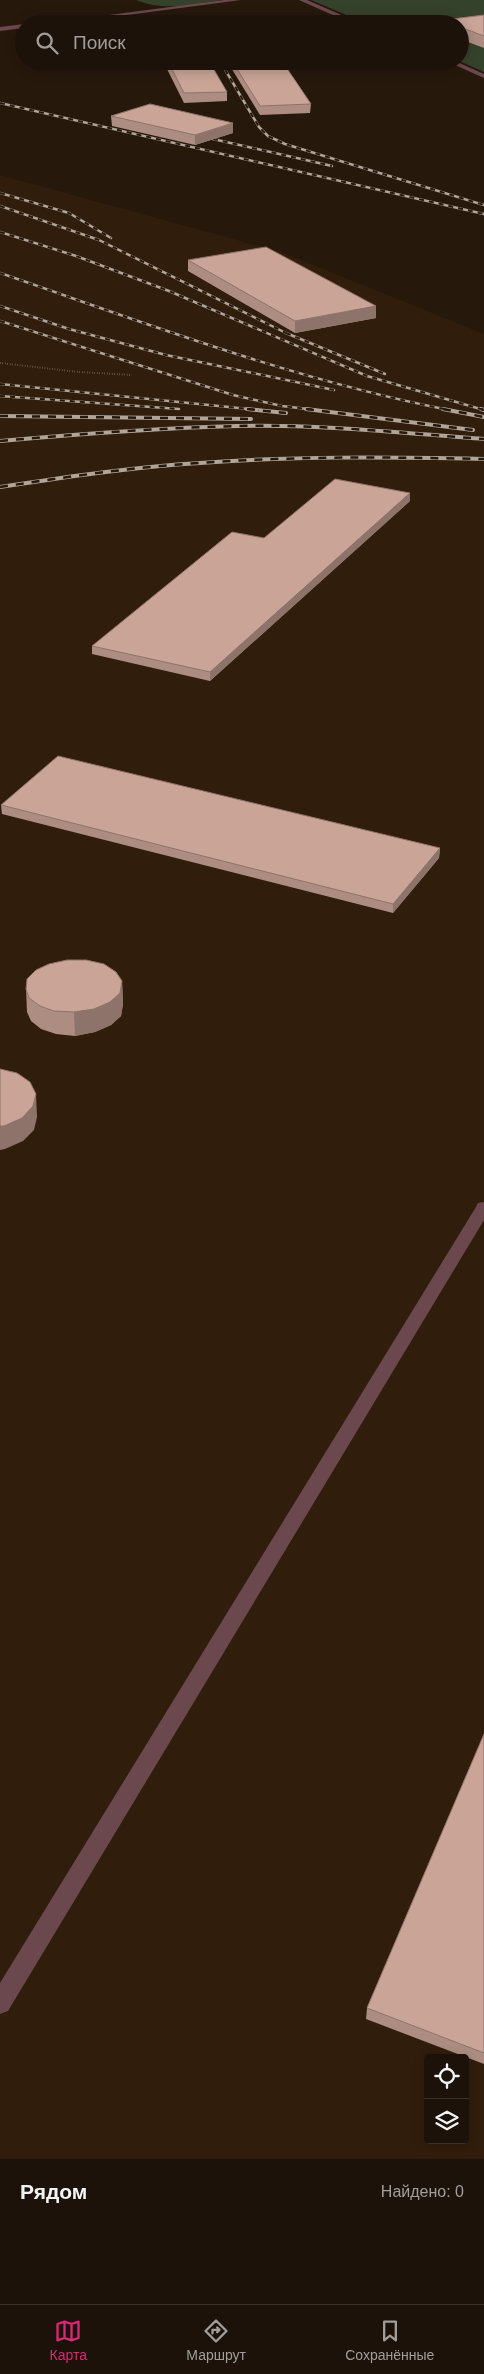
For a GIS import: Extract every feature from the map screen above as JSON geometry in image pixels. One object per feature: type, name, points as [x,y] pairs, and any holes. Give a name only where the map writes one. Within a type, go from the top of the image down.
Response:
[{"type":"street","points":[[116,15],[238,0]]},
{"type":"street","points":[[302,0],[338,15]]},
{"type":"street","points":[[0,29],[15,27]]},
{"type":"street","points":[[469,70],[484,76]]},
{"type":"street","points":[[0,2004],[484,1207]]},
{"type":"path","points":[[0,363],[79,372],[132,375]]},
{"type":"shaded area","points":[[0,175],[281,252],[484,334],[484,2159],[0,2159]]},
{"type":"green space","points":[[136,0],[222,0],[190,5],[158,6]]},
{"type":"green space","points":[[311,0],[484,0],[484,72],[469,65],[469,15],[347,15]]},
{"type":"building","points":[[484,15],[484,36],[469,30],[469,17]]},
{"type":"building","points":[[172,70],[214,70],[227,92],[184,93]]},
{"type":"building","points":[[238,70],[288,70],[311,104],[260,106]]},
{"type":"building","points":[[150,104],[233,123],[195,135],[111,116]]},
{"type":"building","points":[[266,247],[376,306],[295,321],[188,260]]},
{"type":"building","points":[[335,479],[410,493],[210,672],[92,646],[232,532],[264,538]]},
{"type":"building","points":[[58,756],[440,848],[393,904],[1,805]]},
{"type":"building","points":[[67,960],[86,960],[104,964],[116,972],[122,981],[120,993],[110,1002],[94,1009],[74,1012],[54,1011],[40,1006],[29,998],[26,989],[27,979],[36,970],[49,964]]},
{"type":"building","points":[[0,1069],[17,1073],[30,1082],[36,1094],[33,1106],[22,1118],[4,1126],[0,1126]]},
{"type":"building","points":[[484,1734],[484,2053],[367,2008]]},
{"type":"railway","points":[[225,70],[259,127],[268,136],[285,144],[484,205]]},
{"type":"railway","points":[[0,103],[484,214]]},
{"type":"railway","points":[[213,139],[332,166]]},
{"type":"railway","points":[[0,193],[69,213],[111,238]]},
{"type":"railway","points":[[0,206],[99,240],[288,334]]},
{"type":"railway","points":[[0,232],[76,256],[169,291],[367,376],[484,410],[481,409]]},
{"type":"railway","points":[[0,273],[166,331],[278,367],[392,398],[449,410]]},
{"type":"railway","points":[[0,306],[69,329],[166,355],[334,390]]},
{"type":"railway","points":[[0,321],[233,395],[282,406],[316,410]]},
{"type":"railway","points":[[286,333],[385,374]]},
{"type":"railway","points":[[0,384],[259,410]]},
{"type":"railway","points":[[0,396],[179,409]]},
{"type":"railway","points":[[247,409],[286,413]]},
{"type":"railway","points":[[306,409],[473,430]]},
{"type":"railway","points":[[443,409],[484,417]]},
{"type":"railway","points":[[0,416],[251,419]]},
{"type":"railway","points":[[0,441],[148,430],[269,426],[361,429],[484,439]]},
{"type":"railway","points":[[0,487],[125,470],[235,461],[342,458],[484,459]]}]
